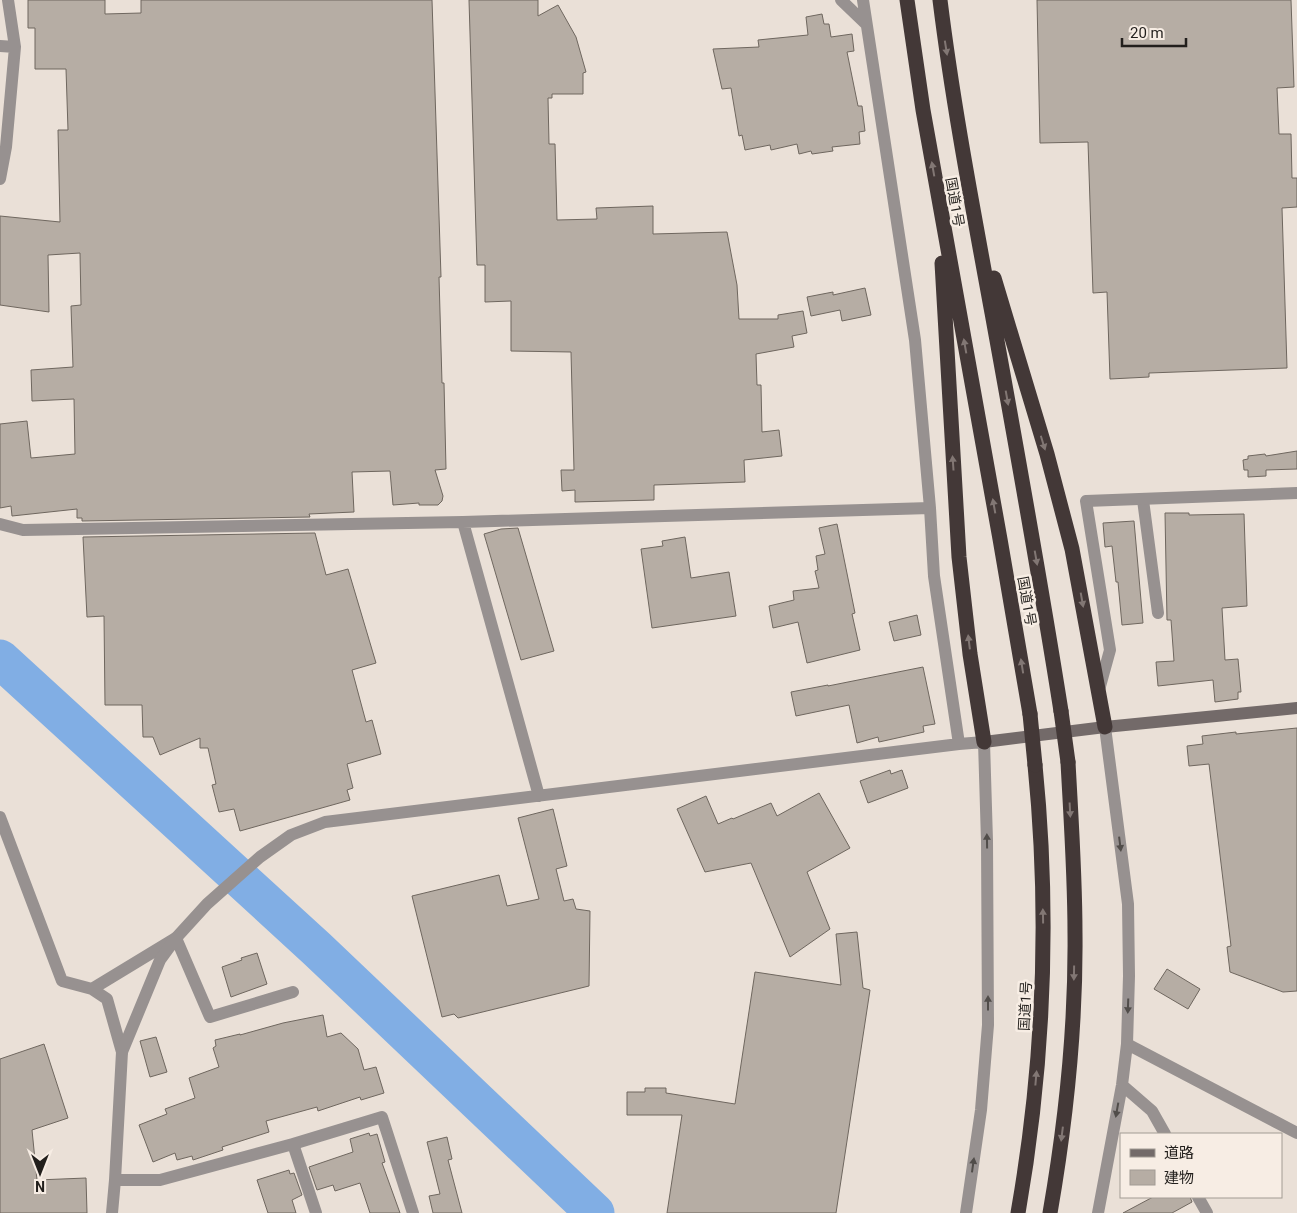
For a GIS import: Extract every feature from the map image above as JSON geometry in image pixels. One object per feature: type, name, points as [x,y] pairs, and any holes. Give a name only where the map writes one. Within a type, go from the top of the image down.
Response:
[{"type":"highway","name":"国道1号","points":[[907,0],[938,198],[1030,714],[1035,766],[1042,856],[1044,935],[1042,1003],[1035,1090],[1018,1213]]},
{"type":"highway","name":"国道1号","points":[[940,0],[955,106],[1038,570],[1068,762],[1075,933],[1073,1011],[1067,1092],[1050,1213]]},
{"type":"highway","points":[[970,194],[1072,549],[1105,727]]},
{"type":"highway","points":[[938,198],[959,557],[970,654],[984,742]]},
{"type":"street","points":[[0,178],[6,147],[15,47],[8,0]]},
{"type":"street","points":[[841,0],[866,24]]},
{"type":"street","points":[[863,0],[915,340],[934,576],[959,744]]},
{"type":"street","points":[[0,46],[15,47]]},
{"type":"street","points":[[1098,692],[1110,650],[1086,501],[1297,493]]},
{"type":"street","points":[[1143,500],[1158,613]]},
{"type":"street","points":[[0,524],[23,530],[463,522],[930,508]]},
{"type":"street","points":[[463,522],[539,796]]},
{"type":"street","points":[[122,1052],[160,960],[176,938],[207,904],[260,857],[291,836],[324,822],[959,744],[1297,708]]},
{"type":"street","points":[[1098,1213],[1122,1084],[1127,1044],[1129,976],[1128,904],[1105,727]]},
{"type":"street","points":[[966,1213],[981,1110],[988,1025],[984,742]]},
{"type":"street","points":[[0,817],[62,981],[92,989],[107,999],[122,1052],[112,1213]]},
{"type":"street","points":[[92,989],[176,938]]},
{"type":"street","points":[[176,938],[210,1017],[293,992]]},
{"type":"street","points":[[1127,1044],[1297,1133]]},
{"type":"street","points":[[1122,1084],[1152,1111],[1164,1133]]},
{"type":"street","points":[[115,1180],[160,1180],[293,1144],[382,1117],[413,1213]]},
{"type":"street","points":[[293,1144],[316,1213]]},
{"type":"street","points":[[1199,1198],[1207,1213]]},
{"type":"building","points":[[28,0],[105,0],[105,14],[141,13],[141,0],[432,0],[446,469],[435,470],[443,496],[442,501],[438,505],[419,505],[419,503],[393,505],[390,471],[352,472],[354,512],[309,514],[310,517],[82,521],[82,518],[77,518],[77,509],[12,516],[11,506],[0,508],[0,424],[27,421],[31,458],[75,454],[74,399],[32,401],[31,370],[73,367],[71,306],[81,305],[80,253],[48,255],[49,312],[0,305],[0,216],[60,222],[58,130],[68,130],[66,69],[35,69],[35,28],[28,28]]},
{"type":"building","points":[[469,0],[538,0],[538,16],[558,5],[576,37],[586,72],[583,73],[583,94],[552,94],[552,98],[548,98],[549,144],[555,144],[557,220],[597,219],[596,208],[653,206],[653,234],[727,232],[737,285],[739,319],[778,319],[778,315],[803,311],[807,333],[792,336],[794,347],[756,354],[757,385],[761,385],[762,432],[779,430],[782,456],[744,460],[745,482],[654,485],[654,500],[575,502],[575,490],[562,491],[561,470],[574,470],[571,352],[511,351],[511,301],[485,302],[485,265],[477,265]]},
{"type":"building","points":[[1037,0],[1291,0],[1294,87],[1277,88],[1279,134],[1291,134],[1292,178],[1297,178],[1297,207],[1282,208],[1287,368],[1149,373],[1149,377],[1110,379],[1107,292],[1093,293],[1088,142],[1040,143]]},
{"type":"building","points":[[822,14],[824,24],[829,24],[831,37],[852,34],[854,51],[847,52],[858,106],[862,106],[865,131],[859,132],[860,144],[832,147],[833,151],[812,154],[811,151],[799,154],[797,144],[771,150],[770,145],[745,150],[742,135],[739,136],[731,88],[722,89],[713,49],[759,47],[758,40],[808,35],[806,17]]},
{"type":"building","points":[[865,288],[871,315],[842,321],[840,310],[811,316],[807,297],[833,292],[833,295]]},
{"type":"building","points":[[1297,451],[1297,469],[1266,470],[1266,476],[1248,477],[1248,470],[1244,470],[1243,460],[1248,459],[1248,456],[1265,454],[1266,456]]},
{"type":"building","points":[[1165,513],[1189,513],[1189,515],[1244,514],[1247,606],[1222,608],[1225,660],[1238,659],[1241,692],[1238,692],[1238,699],[1215,702],[1213,680],[1158,686],[1156,662],[1174,661],[1171,620],[1167,620]]},
{"type":"building","points":[[1134,521],[1143,623],[1122,625],[1112,546],[1105,547],[1103,523]]},
{"type":"building","points":[[837,524],[855,613],[852,614],[860,650],[807,663],[798,622],[773,628],[769,606],[794,600],[793,591],[819,588],[815,571],[818,570],[816,556],[825,554],[819,528]]},
{"type":"building","points":[[518,528],[554,651],[521,660],[484,534],[501,529]]},
{"type":"building","points":[[315,533],[326,575],[348,569],[376,663],[352,670],[366,722],[372,720],[381,754],[347,764],[353,788],[347,790],[350,800],[240,831],[234,809],[219,812],[212,785],[216,784],[208,748],[200,748],[200,738],[160,755],[153,737],[143,737],[142,705],[105,705],[104,616],[87,617],[83,537]]},
{"type":"building","points":[[685,537],[691,578],[729,572],[736,616],[652,628],[641,549],[663,546],[662,541]]},
{"type":"building","points":[[917,615],[921,635],[894,641],[889,622]]},
{"type":"building","points":[[923,667],[935,724],[923,726],[924,732],[879,742],[878,737],[857,743],[849,705],[796,716],[791,692]]},
{"type":"building","points":[[1297,728],[1297,991],[1283,992],[1230,972],[1227,947],[1231,946],[1209,764],[1189,766],[1187,746],[1203,744],[1202,736]]},
{"type":"building","points":[[890,770],[891,774],[902,770],[908,788],[868,803],[860,781]]},
{"type":"building","points":[[819,793],[850,848],[807,872],[830,929],[790,957],[751,863],[705,872],[677,809],[706,796],[718,824],[771,803],[777,816]]},
{"type":"building","points":[[553,809],[567,866],[556,869],[564,901],[573,899],[576,909],[590,911],[589,986],[458,1018],[454,1014],[442,1017],[412,896],[499,875],[507,906],[539,899],[518,818]]},
{"type":"building","points":[[857,932],[863,988],[870,990],[836,1213],[667,1213],[682,1115],[627,1115],[627,1092],[645,1092],[645,1088],[666,1088],[666,1093],[735,1104],[755,972],[841,985],[836,934]]},
{"type":"building","points":[[257,953],[267,984],[231,997],[222,967]]},
{"type":"building","points":[[1167,969],[1200,989],[1188,1009],[1154,989]]},
{"type":"building","points":[[323,1015],[327,1037],[341,1033],[358,1049],[364,1070],[376,1067],[384,1093],[361,1100],[360,1097],[318,1111],[317,1107],[266,1121],[269,1132],[222,1147],[223,1150],[193,1160],[192,1156],[177,1160],[175,1153],[153,1162],[139,1125],[167,1114],[165,1109],[195,1098],[189,1078],[219,1067],[213,1048],[216,1046],[215,1040]]},
{"type":"building","points":[[156,1037],[167,1072],[150,1077],[140,1041]]},
{"type":"building","points":[[44,1044],[68,1118],[32,1130],[37,1180],[86,1178],[87,1213],[0,1213],[0,1059]]},
{"type":"building","points":[[369,1133],[370,1136],[377,1134],[385,1162],[382,1163],[400,1213],[370,1213],[360,1183],[335,1191],[333,1185],[317,1190],[309,1167],[353,1152],[350,1139]]},
{"type":"building","points":[[447,1137],[452,1159],[448,1160],[462,1213],[433,1213],[429,1196],[440,1194],[427,1142]]},
{"type":"building","points":[[289,1170],[290,1174],[294,1173],[302,1195],[292,1200],[296,1213],[268,1213],[257,1180]]},
{"type":"building","points":[[1151,1198],[1190,1198],[1192,1202],[1172,1213],[1123,1213]]},
{"type":"waterway","points":[[0,659],[317,949],[595,1213]]}]
